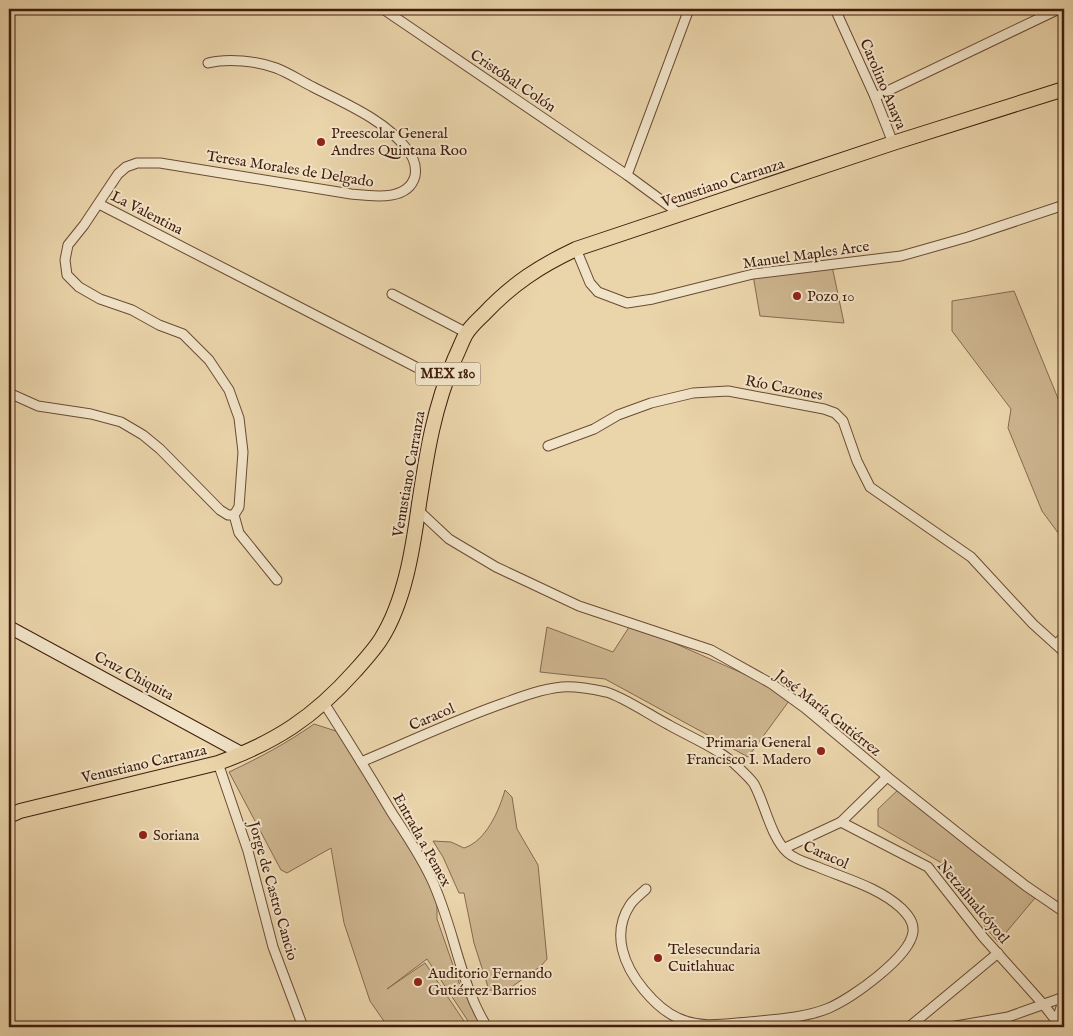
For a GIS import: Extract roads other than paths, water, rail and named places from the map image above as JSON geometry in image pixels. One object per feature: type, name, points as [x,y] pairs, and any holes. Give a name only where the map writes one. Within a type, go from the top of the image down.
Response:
[{"type":"main road","name":"Venustiano Carranza","points":[[9,816],[20,811],[51,803],[218,763],[243,754],[296,726],[324,703],[364,660],[381,638],[401,594],[408,572],[430,434],[445,382],[467,333],[495,302],[520,280],[546,263],[576,248],[893,143],[1064,89]]},
{"type":"street","name":"Cristóbal Colón","points":[[383,9],[680,214]]},
{"type":"street","points":[[627,176],[689,9]]},
{"type":"street","name":"Carolino Anaya","points":[[835,9],[875,97],[893,143]]},
{"type":"street","points":[[875,97],[1059,9]]},
{"type":"street","name":"Teresa Morales de Delgado","points":[[99,204],[118,174],[126,167],[136,163],[160,163],[351,194],[379,196],[399,193],[408,188],[413,181],[416,172],[414,159],[405,146],[390,132],[358,110],[275,68],[252,62],[216,61],[208,64]]},
{"type":"street","name":"La Valentina","points":[[234,514],[239,507],[242,460],[239,418],[229,390],[209,360],[182,334],[159,325],[132,310],[100,299],[79,287],[67,274],[65,260],[68,245],[99,204],[445,382]]},
{"type":"street","name":"Manuel Maples Arce","points":[[576,248],[590,283],[598,292],[627,303],[653,299],[753,274],[901,256],[968,237],[1064,205]]},
{"type":"street","points":[[392,294],[467,333]]},
{"type":"street","name":"Río Cazones","points":[[548,446],[594,429],[618,415],[651,402],[692,393],[728,391],[824,409],[835,413],[843,421],[857,461],[870,487],[971,557],[1033,624],[1064,652]]},
{"type":"street","points":[[9,393],[38,406],[91,414],[121,422],[143,435],[160,449],[220,510],[228,514],[234,514],[239,532],[277,580]]},
{"type":"street","name":"José María Gutiérrez","points":[[418,511],[449,539],[496,568],[579,606],[711,650],[772,684],[805,708],[887,777],[1026,886],[1064,912]]},
{"type":"street","name":"Cruz Chiquita","points":[[9,627],[243,754]]},
{"type":"street","points":[[1057,644],[1064,636]]},
{"type":"street","name":"Caracol","points":[[361,762],[484,710],[546,689],[564,687],[609,693],[726,757],[752,781],[772,828],[787,852],[799,859],[871,888],[900,908],[911,919],[913,930],[909,944],[895,961],[864,987],[829,1008],[798,1016],[711,1026],[677,1018],[660,1008],[636,981],[627,964],[620,940],[626,915],[631,904],[646,889]]},
{"type":"street","name":"Entrada a Pemex","points":[[324,703],[431,877],[446,914],[459,961],[469,988],[478,1012],[487,1027]]},
{"type":"street","name":"Jorge de Castro Cancio","points":[[218,763],[248,851],[273,947],[303,1027]]},
{"type":"street","points":[[785,848],[841,822],[887,777]]},
{"type":"street","name":"Netzahualcóyotl","points":[[841,822],[928,867],[983,937],[1044,1004],[1059,1025]]},
{"type":"street","points":[[909,1027],[998,953]]},
{"type":"street","points":[[950,1027],[1008,1017],[1064,997]]},
{"type":"street","points":[[1059,1025],[1064,997]]},
{"type":"place","name":"Preescolar General Andres Quintana Roo","points":[[321,142]]},
{"type":"place","name":"Pozo 10","points":[[797,296]]},
{"type":"place","name":"Primaria General Francisco I. Madero","points":[[821,751]]},
{"type":"place","name":"Soriana","points":[[143,835]]},
{"type":"place","name":"Telesecundaria Cuitlahuac","points":[[658,958]]},
{"type":"place","name":"Auditorio Fernando Gutiérrez Barrios","points":[[418,982]]}]
